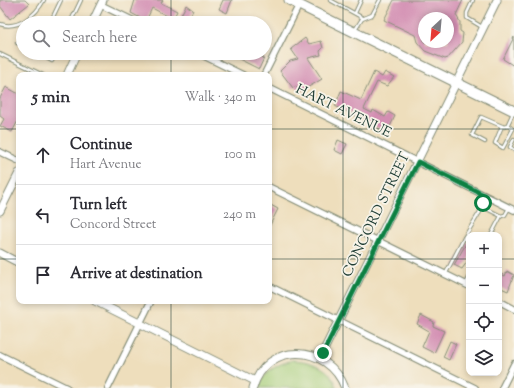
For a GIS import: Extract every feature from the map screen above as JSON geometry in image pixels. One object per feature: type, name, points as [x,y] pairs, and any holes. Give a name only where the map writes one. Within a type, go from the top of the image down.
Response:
[{"type":"main road","points":[[289,0],[301,3],[354,32],[514,111]]},
{"type":"street","name":"CONCORD STREET","points":[[320,358],[497,0]]},
{"type":"street","points":[[95,16],[102,2],[126,16]]},
{"type":"street","points":[[272,59],[301,3]]},
{"type":"street","points":[[68,72],[74,60]]},
{"type":"street","points":[[212,60],[236,72]]},
{"type":"street","points":[[266,72],[272,60]]},
{"type":"street","name":"HART AVENUE","points":[[272,89],[512,209]]},
{"type":"street","points":[[0,152],[16,160]]},
{"type":"street","points":[[0,211],[16,179]]},
{"type":"street","points":[[272,188],[466,284]]},
{"type":"street","points":[[0,253],[16,261]]},
{"type":"street","points":[[272,288],[475,388]]},
{"type":"street","points":[[502,303],[514,309]]},
{"type":"street","points":[[101,304],[254,384],[264,368],[276,358],[291,354],[307,354],[320,358],[332,366],[340,376],[345,388]]},
{"type":"street","points":[[108,388],[150,304]]},
{"type":"street","points":[[0,355],[67,388]]},
{"type":"street","points":[[502,388],[514,364]]},
{"type":"lane","points":[[32,16],[44,0]]},
{"type":"lane","points":[[53,16],[61,0]]},
{"type":"lane","points":[[73,16],[81,0]]},
{"type":"lane","points":[[330,0],[364,18]]},
{"type":"lane","points":[[355,13],[361,0]]},
{"type":"lane","points":[[354,32],[364,18],[372,15],[380,0]]},
{"type":"lane","points":[[473,0],[467,12],[467,18],[483,28]]},
{"type":"lane","points":[[0,24],[16,24]]},
{"type":"lane","points":[[0,54],[37,72]]},
{"type":"lane","points":[[507,125],[514,111]]},
{"type":"lane","points":[[485,142],[472,135],[481,117],[502,126],[504,127],[507,125],[513,129],[503,148],[495,145],[494,143],[502,126]]},
{"type":"lane","points":[[514,138],[510,147],[514,150]]},
{"type":"lane","points":[[445,274],[464,238],[483,207],[483,201],[486,196]]},
{"type":"lane","points":[[483,207],[501,216]]},
{"type":"lane","points":[[492,232],[501,216],[505,215],[512,209]]},
{"type":"green space","points":[[293,360],[307,362],[320,367],[331,375],[337,388],[259,388],[264,377],[272,369]]},
{"type":"building","points":[[0,0],[25,0],[29,4],[10,19],[0,6]]},
{"type":"building","points":[[135,0],[163,0],[161,3],[177,11],[174,16],[167,16],[152,8],[148,16],[137,16],[131,13]]},
{"type":"building","points":[[223,0],[232,0],[227,13],[219,9]]},
{"type":"building","points":[[394,0],[463,0],[456,15],[460,22],[460,31],[463,33],[462,42],[448,58],[445,59],[425,51],[422,48],[454,48],[454,12],[418,12],[418,43],[415,35],[384,20]]},
{"type":"building","points":[[186,5],[193,10],[190,16],[181,15]]},
{"type":"building","points":[[514,37],[514,66],[503,59]]},
{"type":"building","points":[[305,38],[309,44],[321,41],[323,48],[320,51],[321,55],[308,58],[322,79],[300,92],[296,86],[293,88],[280,71],[290,61],[298,59],[291,49]]},
{"type":"building","points":[[241,60],[263,60],[259,69]]},
{"type":"building","points":[[374,72],[382,77],[385,72],[394,77],[387,86],[377,82],[364,109],[372,113],[373,110],[385,117],[388,112],[395,116],[387,133],[367,122],[369,120],[359,115],[358,117],[335,106],[341,91],[361,100]]},
{"type":"building","points":[[6,87],[16,92],[16,125],[12,132],[0,126],[4,119],[0,116],[0,98]]},
{"type":"building","points":[[338,140],[347,144],[342,154],[334,150]]},
{"type":"building","points":[[272,206],[278,209],[272,221]]},
{"type":"building","points":[[466,244],[466,263],[462,269],[454,265]]},
{"type":"building","points":[[507,271],[514,275],[508,291],[502,288],[502,274],[505,276]]},
{"type":"building","points":[[421,315],[434,322],[433,326],[444,331],[434,353],[422,347],[429,331],[417,324]]},
{"type":"building","points":[[450,341],[456,344],[449,360],[443,357]]},
{"type":"route","points":[[323,353],[418,162],[486,196],[483,203]]}]
